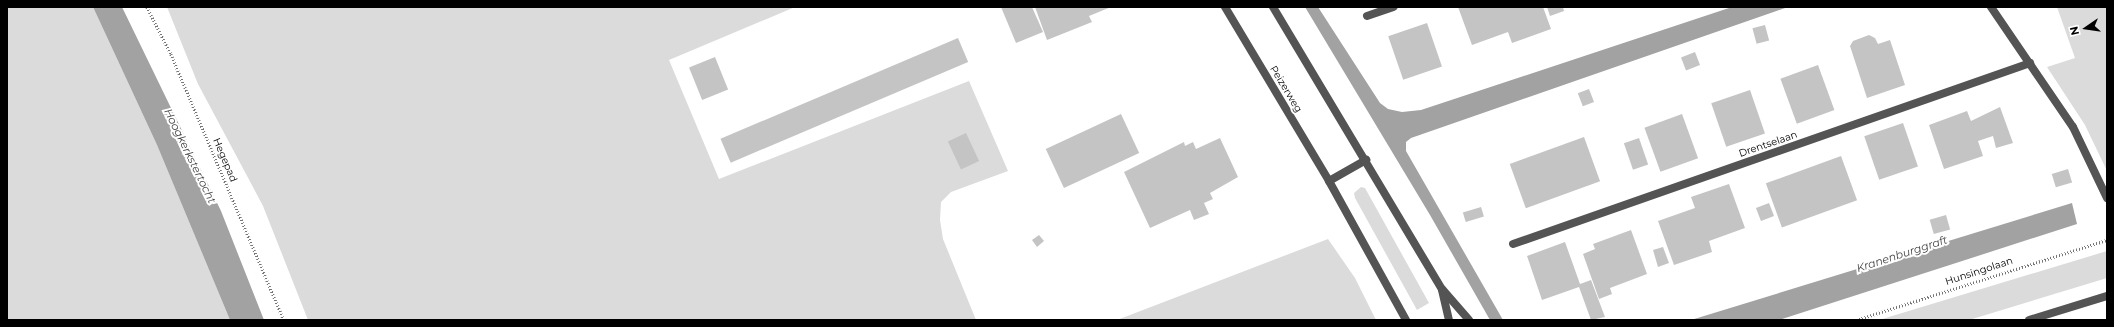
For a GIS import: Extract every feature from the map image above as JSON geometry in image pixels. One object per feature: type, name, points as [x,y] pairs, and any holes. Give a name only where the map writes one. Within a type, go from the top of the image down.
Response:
[{"type":"street","name":"Peizerweg","points":[[1225,7],[1329,181],[1406,320]]},
{"type":"street","points":[[1273,7],[1442,289],[1469,320]]},
{"type":"street","points":[[1367,16],[1393,7]]},
{"type":"street","points":[[1991,7],[2073,127],[2107,198]]},
{"type":"street","name":"Drentselaan","points":[[1514,244],[2030,63]]},
{"type":"street","points":[[1329,181],[1366,160]]},
{"type":"street","points":[[1442,289],[1449,320]]},
{"type":"street","points":[[2029,320],[2107,296]]},
{"type":"path","name":"Hegepad","points":[[147,7],[171,54],[284,320]]},
{"type":"path","name":"Hunsingolaan","points":[[1856,320],[2107,240]]},
{"type":"shaded area","points":[[7,7],[93,7],[157,145],[230,320],[7,320]]},
{"type":"shaded area","points":[[167,7],[795,7],[669,60],[719,179],[969,81],[1008,171],[951,192],[941,202],[940,220],[943,239],[976,320],[308,320],[263,206],[198,84]]},
{"type":"shaded area","points":[[2057,7],[2107,7],[2107,171],[2085,125],[2047,67],[2075,58]]},
{"type":"shaded area","points":[[1361,187],[1365,188],[1429,303],[1417,310],[1355,198],[1354,193]]},
{"type":"shaded area","points":[[1328,239],[1355,278],[1376,320],[1117,320]]},
{"type":"shaded area","points":[[2107,251],[2107,278],[1969,320],[1879,320]]},
{"type":"water","name":"Hoogkerkstertocht","points":[[93,7],[122,7],[221,211],[264,320],[230,320],[157,145]]},
{"type":"water","points":[[1305,7],[1318,7],[1380,103],[1388,109],[1402,112],[1421,110],[1732,7],[1788,7],[1411,138],[1406,142],[1406,151],[1503,320],[1490,320],[1430,215]]},
{"type":"water","points":[[2072,203],[2077,224],[1779,320],[1691,320]]},
{"type":"building","points":[[1001,7],[1032,7],[1043,32],[1016,43]]},
{"type":"building","points":[[1035,7],[1111,7],[1089,16],[1092,22],[1047,40]]},
{"type":"building","points":[[1458,7],[1543,7],[1551,29],[1512,43],[1508,32],[1472,45]]},
{"type":"building","points":[[1547,7],[1563,7],[1564,11],[1550,16]]},
{"type":"building","points":[[1427,23],[1442,66],[1403,80],[1388,36]]},
{"type":"building","points":[[1765,25],[1769,40],[1757,44],[1752,28]]},
{"type":"building","points":[[1869,35],[1875,38],[1878,44],[1890,40],[1905,85],[1867,98],[1850,46],[1853,41]]},
{"type":"building","points":[[958,38],[968,62],[731,163],[721,139]]},
{"type":"building","points":[[1695,52],[1700,65],[1686,70],[1681,57]]},
{"type":"building","points":[[715,57],[728,89],[702,100],[689,67]]},
{"type":"building","points":[[1818,65],[1834,110],[1797,124],[1780,79]]},
{"type":"building","points":[[1589,89],[1594,102],[1583,106],[1578,93]]},
{"type":"building","points":[[1750,90],[1765,133],[1726,147],[1711,103]]},
{"type":"building","points":[[2000,107],[2013,143],[1996,148],[1993,136],[1978,141],[1983,156],[1944,169],[1929,125],[1967,111],[1971,121]]},
{"type":"building","points":[[1121,114],[1139,153],[1064,188],[1046,149]]},
{"type":"building","points":[[1682,114],[1698,158],[1660,172],[1644,128]]},
{"type":"building","points":[[1903,123],[1918,166],[1879,180],[1864,136]]},
{"type":"building","points":[[966,133],[979,161],[961,170],[948,141]]},
{"type":"building","points":[[1584,137],[1600,181],[1526,208],[1510,164]]},
{"type":"building","points":[[1220,138],[1238,177],[1210,193],[1213,199],[1204,203],[1209,214],[1194,220],[1190,210],[1150,228],[1124,172],[1184,142],[1185,146],[1193,142],[1196,149]]},
{"type":"building","points":[[1639,138],[1648,164],[1633,170],[1624,143]]},
{"type":"building","points":[[1841,156],[1857,200],[1782,228],[1766,183]]},
{"type":"building","points":[[2068,169],[2072,182],[2056,187],[2052,174]]},
{"type":"building","points":[[1729,184],[1745,228],[1709,241],[1712,252],[1674,265],[1658,221],[1695,208],[1691,197]]},
{"type":"building","points":[[1769,203],[1774,216],[1761,221],[1756,208]]},
{"type":"building","points":[[1481,207],[1484,217],[1466,222],[1463,213]]},
{"type":"building","points":[[1946,215],[1950,229],[1934,234],[1930,220]]},
{"type":"building","points":[[1631,230],[1647,274],[1610,288],[1612,294],[1599,299],[1583,254],[1595,249],[1593,244]]},
{"type":"building","points":[[1039,235],[1044,241],[1037,247],[1032,240]]},
{"type":"building","points":[[1565,242],[1580,284],[1591,280],[1605,317],[1591,320],[1579,287],[1542,300],[1527,256]]},
{"type":"building","points":[[1663,247],[1669,263],[1658,267],[1653,250]]},
{"type":"water label","name":"Kranenburggraft","points":[[1902,254]]}]
